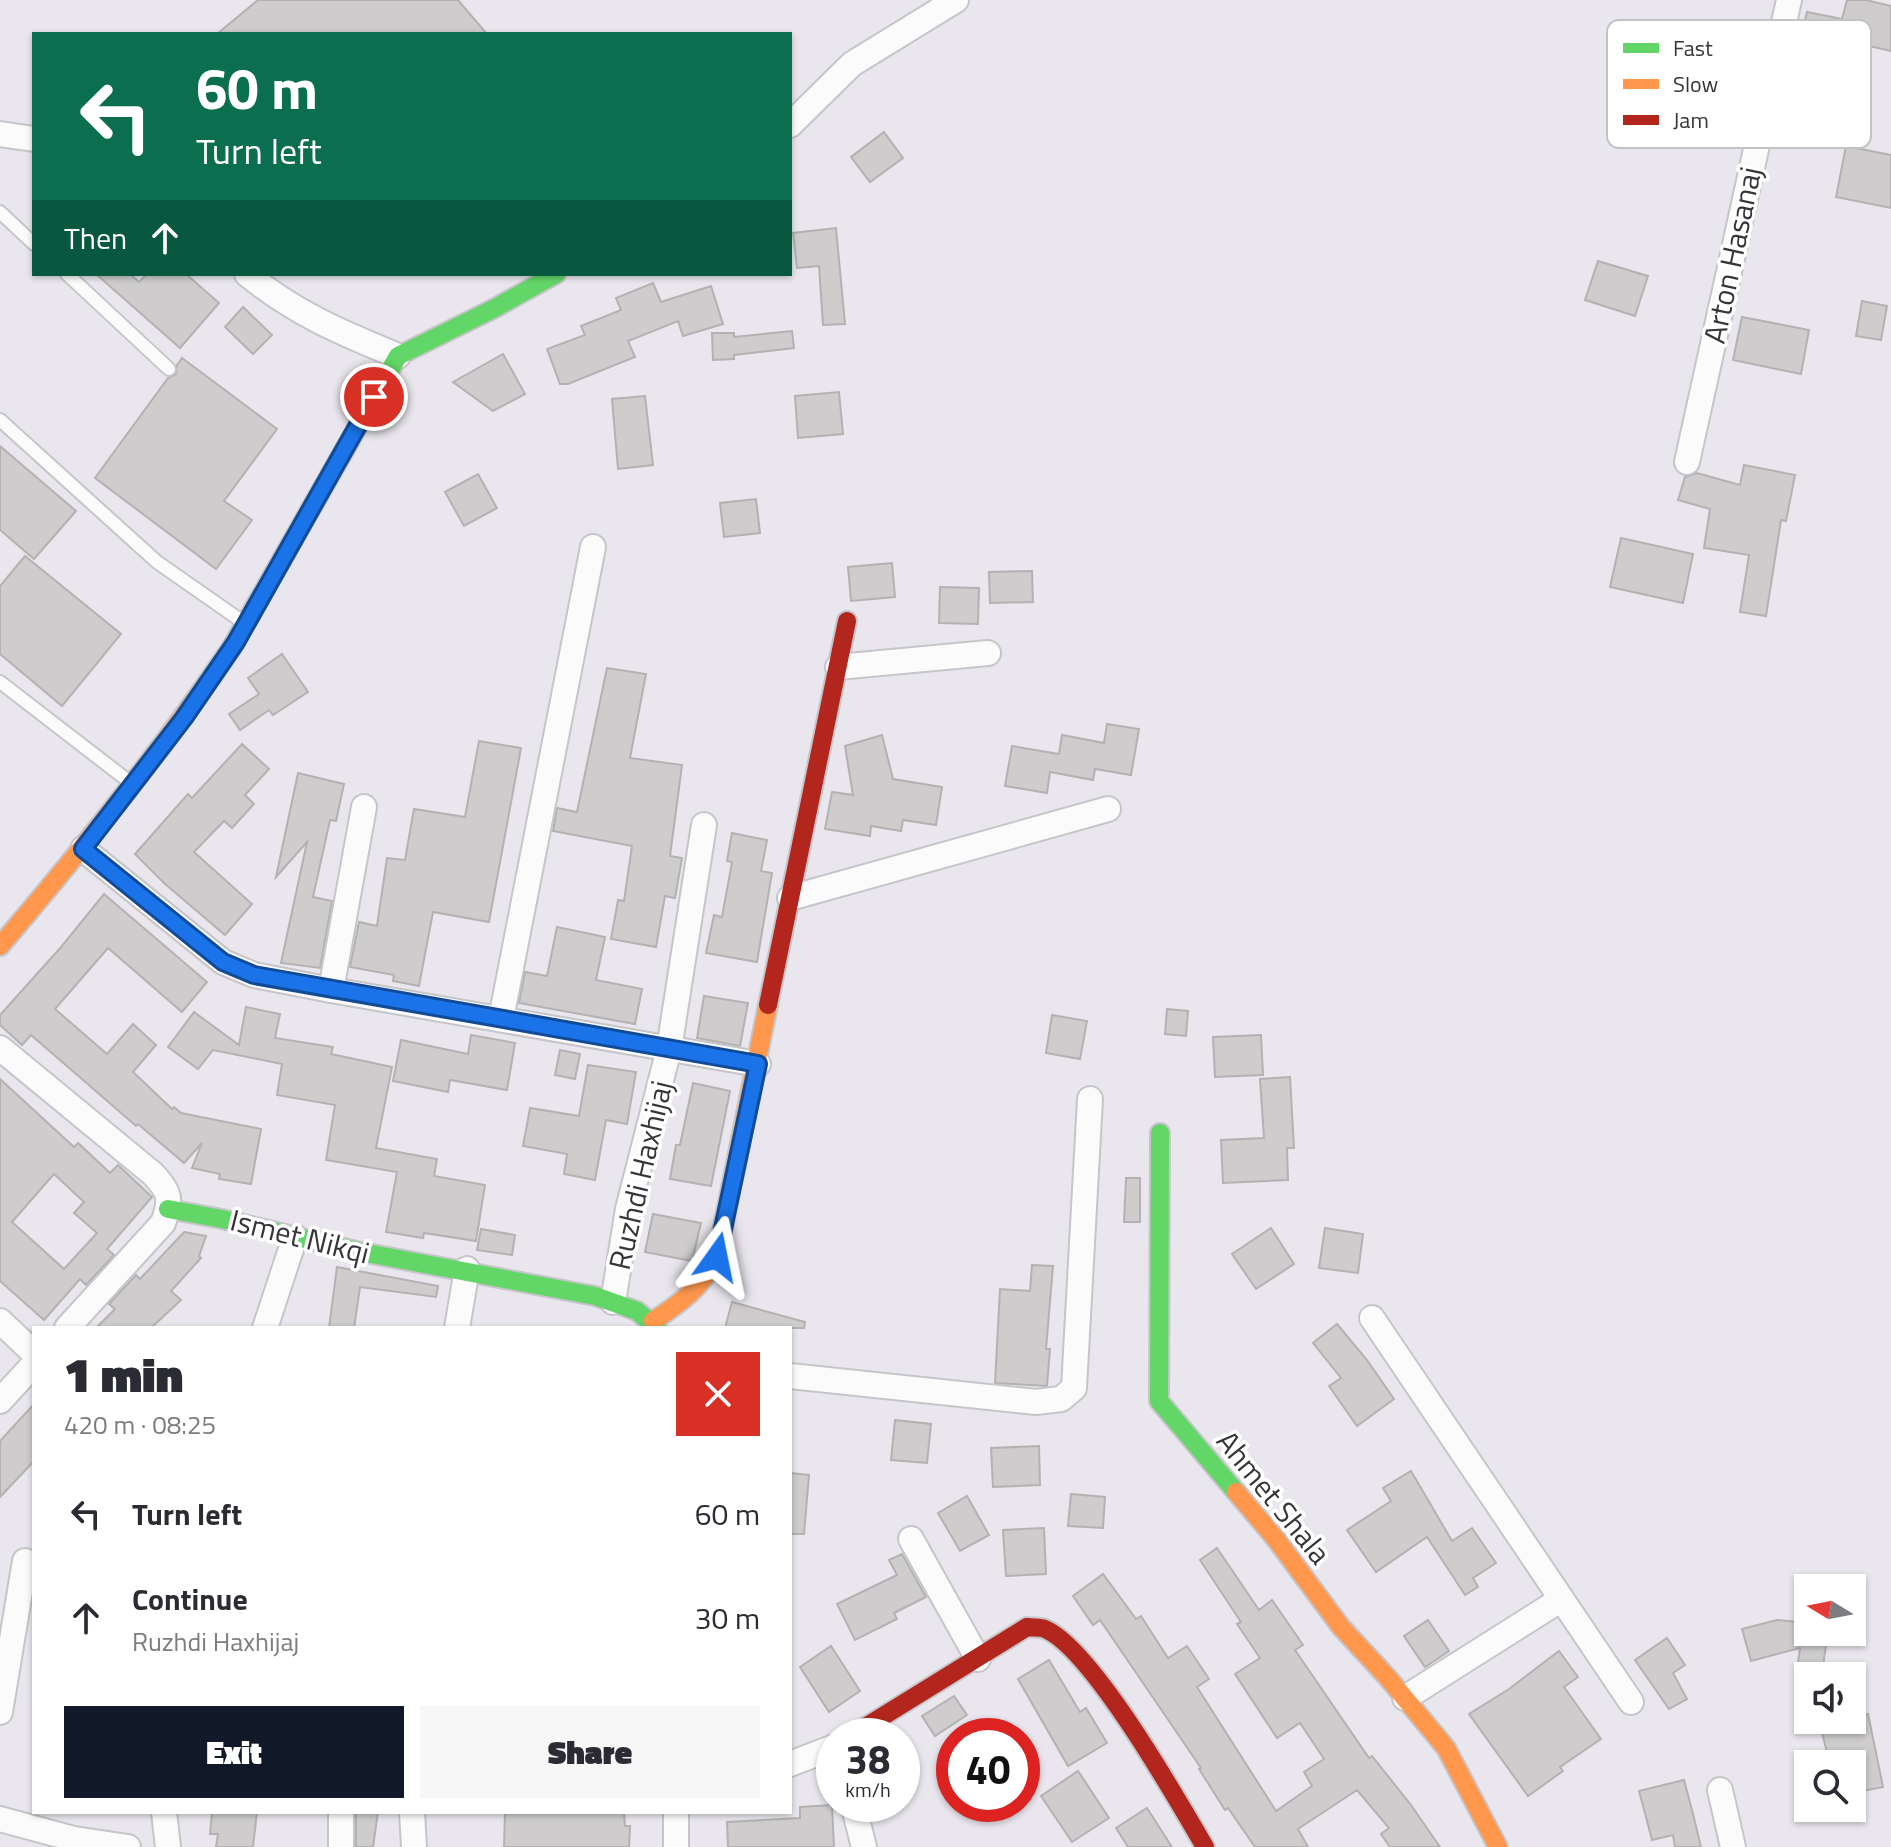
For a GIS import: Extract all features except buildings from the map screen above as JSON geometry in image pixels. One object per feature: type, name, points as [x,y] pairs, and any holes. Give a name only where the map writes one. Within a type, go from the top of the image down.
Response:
[{"type":"street","points":[[792,123],[852,64],[956,0]]},
{"type":"street","name":"Arton Hasanaj","points":[[1785,20],[1789,0]]},
{"type":"street","points":[[0,134],[32,139]]},
{"type":"street","name":"Arton Hasanaj","points":[[1687,462],[1756,148]]},
{"type":"street","points":[[249,276],[324,326],[398,356]]},
{"type":"street","points":[[0,946],[133,785],[236,642],[398,356],[552,276]]},
{"type":"street","points":[[501,1019],[593,547]]},
{"type":"street","points":[[655,1324],[693,1296],[707,1280],[717,1257],[847,621]]},
{"type":"street","points":[[838,667],[988,653]]},
{"type":"street","points":[[331,990],[364,807]]},
{"type":"street","points":[[790,898],[1108,809]]},
{"type":"street","name":"Ruzhdi Haxhijaj","points":[[613,1302],[628,1209],[669,1049],[704,825]]},
{"type":"street","name":"Ruzhdi Haxhijaj","points":[[83,849],[223,962],[254,975],[669,1049]]},
{"type":"street","points":[[0,1048],[153,1174],[167,1190],[168,1209],[163,1223],[69,1326]]},
{"type":"street","points":[[669,1049],[758,1064]]},
{"type":"street","points":[[792,1376],[1036,1402],[1061,1399],[1074,1388],[1090,1099]]},
{"type":"street","name":"Ahmet Shala","points":[[1160,1133],[1159,1401],[1275,1538],[1341,1627],[1446,1748],[1498,1847]]},
{"type":"street","name":"Ismet Nikqi","points":[[168,1209],[221,1216],[295,1237],[381,1256],[467,1269],[613,1302],[636,1309],[655,1324]]},
{"type":"street","points":[[266,1326],[295,1237]]},
{"type":"street","points":[[457,1326],[467,1269]]},
{"type":"street","points":[[1372,1318],[1631,1702]]},
{"type":"street","points":[[0,1321],[32,1351]]},
{"type":"street","points":[[0,1401],[32,1366]]},
{"type":"street","points":[[911,1539],[978,1659]]},
{"type":"street","points":[[0,1712],[25,1561]]},
{"type":"street","points":[[1405,1698],[1560,1600]]},
{"type":"street","points":[[881,1718],[1027,1627],[1047,1629],[1078,1653],[1157,1766],[1205,1847]]},
{"type":"street","points":[[792,1763],[816,1757]]},
{"type":"street","points":[[1720,1790],[1733,1847]]},
{"type":"street","points":[[164,1814],[168,1847]]},
{"type":"street","points":[[341,1814],[341,1847]]},
{"type":"street","points":[[412,1814],[414,1847]]},
{"type":"street","points":[[676,1814],[676,1847]]},
{"type":"street","points":[[0,1819],[74,1839],[128,1847]]},
{"type":"street","points":[[858,1822],[864,1847]]},
{"type":"lane","points":[[0,212],[32,242]]},
{"type":"lane","points":[[69,276],[169,369]]},
{"type":"lane","points":[[0,420],[157,562],[244,624]]},
{"type":"lane","points":[[0,682],[133,785]]},
{"type":"traffic: fast","points":[[232,647],[398,356],[552,276]]},
{"type":"traffic: fast","points":[[1160,1133],[1159,1401],[1236,1492]]},
{"type":"traffic: fast","points":[[168,1209],[356,1251],[595,1296],[637,1311],[655,1326]]},
{"type":"traffic: slow","points":[[0,946],[120,800],[232,647]]},
{"type":"traffic: slow","points":[[653,1321],[690,1294],[717,1257],[768,1005]]},
{"type":"traffic: slow","points":[[1236,1492],[1275,1538],[1341,1627],[1446,1748],[1498,1847]]},
{"type":"traffic: jam","points":[[768,1005],[847,621]]},
{"type":"traffic: jam","points":[[880,1718],[1027,1627],[1043,1628],[1064,1642],[1109,1694],[1205,1847]]},
{"type":"route","points":[[374,397],[236,642],[184,718],[83,849],[223,962],[254,975],[758,1064],[717,1257]]}]
